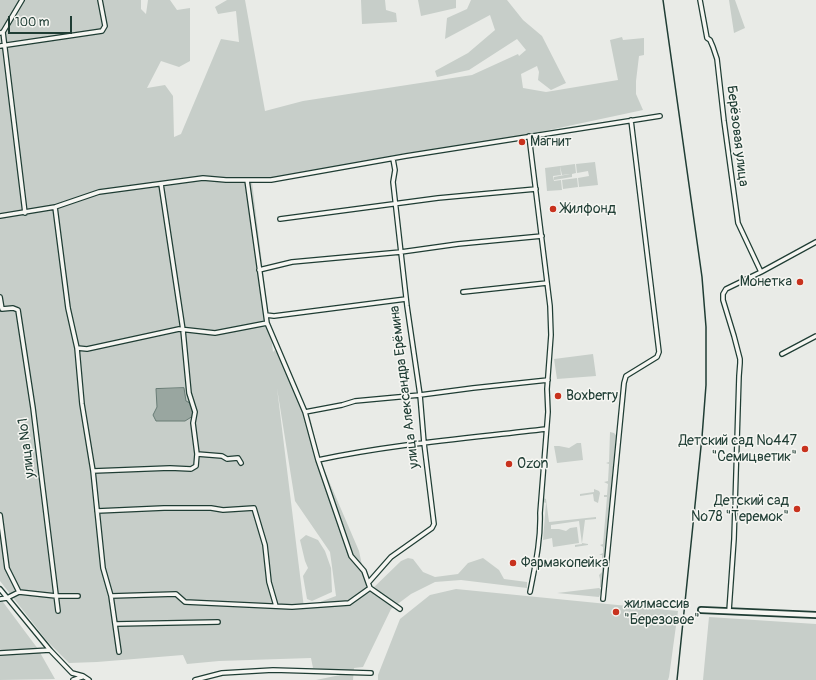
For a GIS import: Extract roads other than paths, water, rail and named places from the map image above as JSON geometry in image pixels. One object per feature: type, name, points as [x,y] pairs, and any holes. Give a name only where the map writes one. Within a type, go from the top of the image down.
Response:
[{"type":"street","points":[[22,0],[2,33],[6,46],[24,213]]},
{"type":"street","points":[[0,46],[102,31],[105,26],[100,0]]},
{"type":"street","name":"Берёзовая улица","points":[[700,0],[706,38],[710,40],[717,59],[738,223],[762,272]]},
{"type":"street","points":[[0,216],[55,207],[99,192],[203,178],[226,180],[271,180],[529,136],[660,116]]},
{"type":"street","points":[[603,599],[624,383],[626,376],[656,356],[659,352],[631,120]]},
{"type":"street","points":[[529,136],[550,306],[551,335],[548,380],[548,412],[540,525],[536,562],[530,592]]},
{"type":"street","name":"улица Александра Ерёмина","points":[[369,582],[391,557],[432,528],[434,524],[424,443],[420,395],[406,299],[393,182],[395,170],[393,159]]},
{"type":"street","points":[[247,180],[267,323],[305,412],[318,460],[351,556],[364,570],[370,588],[400,609]]},
{"type":"street","points":[[93,471],[170,468],[191,469],[196,466],[197,454],[193,423],[195,412],[189,393],[183,330],[161,184]]},
{"type":"street","points":[[280,219],[438,198],[536,189]]},
{"type":"street","points":[[55,207],[68,308],[77,348],[82,404],[93,471],[103,568],[111,596],[119,652]]},
{"type":"street","points":[[259,270],[292,262],[401,252],[458,244],[542,236]]},
{"type":"street","points":[[729,611],[734,539],[740,363],[734,336],[724,304],[724,294],[726,289],[762,272],[816,242]]},
{"type":"street","points":[[463,292],[547,283]]},
{"type":"street","name":"улица №1","points":[[0,297],[2,309],[13,308],[18,310],[33,408],[58,611]]},
{"type":"street","points":[[266,315],[274,316],[406,299]]},
{"type":"street","points":[[77,348],[87,349],[179,329],[215,333],[267,323]]},
{"type":"street","points":[[782,354],[816,336]]},
{"type":"street","points":[[305,412],[355,402],[548,380]]},
{"type":"street","points":[[318,460],[356,452],[546,429]]},
{"type":"street","points":[[197,454],[222,456],[227,459],[238,458],[241,463]]},
{"type":"street","points":[[97,510],[164,508],[211,508],[223,510],[254,508],[265,545],[269,582],[276,606]]},
{"type":"street","points":[[0,515],[7,568],[19,592]]},
{"type":"street","points":[[111,596],[176,594],[185,602],[292,607],[349,603],[370,588]]},
{"type":"street","points":[[0,589],[50,650],[72,673],[83,676],[89,680]]},
{"type":"street","points":[[0,599],[7,598],[19,592],[56,596],[78,596]]},
{"type":"street","points":[[701,610],[816,615]]},
{"type":"street","points":[[115,624],[218,622]]},
{"type":"street","points":[[0,653],[50,650]]},
{"type":"street","points":[[195,680],[222,673],[273,670],[371,673]]},
{"type":"street","points":[[73,680],[83,676]]},
{"type":"railway","points":[[663,0],[702,277],[706,327],[706,385],[702,437],[677,680]]},
{"type":"place","name":"Магнит","points":[[522,142]]},
{"type":"place","name":"Жилфонд","points":[[553,209]]},
{"type":"place","name":"Монетка","points":[[800,282]]},
{"type":"place","name":"Boxberry","points":[[558,396]]},
{"type":"place","name":"Детский сад №447 \"Семицветик\"","points":[[805,449]]},
{"type":"place","name":"Ozon","points":[[509,464]]},
{"type":"place","name":"Детский сад №78 \"Теремок\"","points":[[797,509]]},
{"type":"place","name":"Фармакопейка","points":[[513,563]]},
{"type":"place","name":"жилмассив \"Березовое\"","points":[[616,612]]}]
